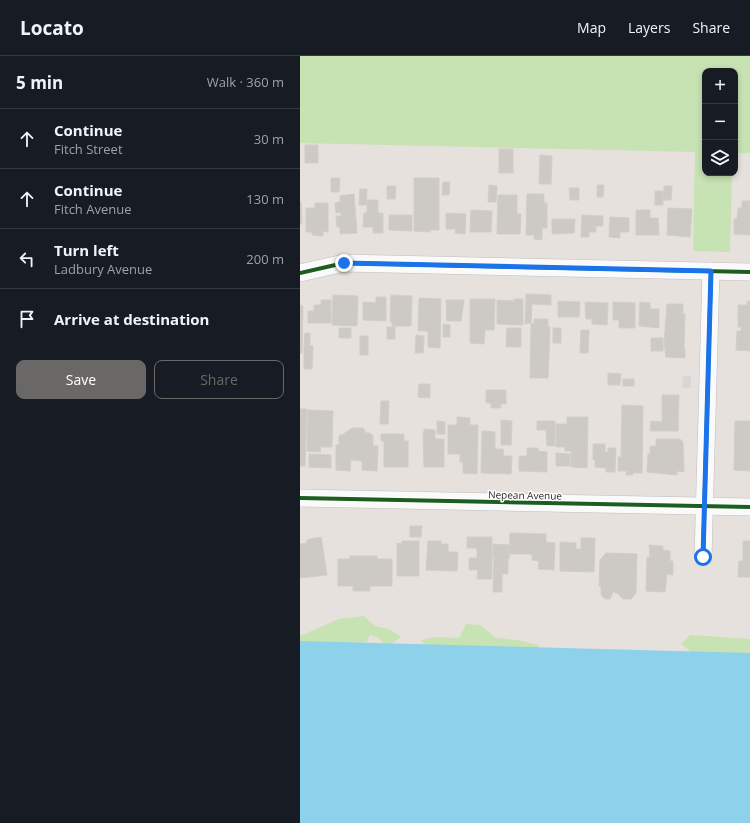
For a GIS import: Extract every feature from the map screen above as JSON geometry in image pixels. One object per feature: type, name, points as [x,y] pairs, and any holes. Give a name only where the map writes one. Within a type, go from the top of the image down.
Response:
[{"type":"street","points":[[300,273],[344,263],[750,272]]},
{"type":"street","points":[[703,557],[706,507],[711,271]]},
{"type":"street","name":"Nepean Avenue","points":[[300,498],[750,507]]},
{"type":"shaded area","points":[[683,376],[691,376],[691,388],[682,388]]},
{"type":"green space","points":[[300,56],[750,56],[750,153],[738,153],[738,68],[702,68],[702,176],[732,176],[730,252],[693,251],[695,152],[300,143]]},
{"type":"green space","points":[[364,616],[375,626],[389,629],[401,637],[386,647],[379,638],[370,635],[367,642],[300,646],[300,636],[339,619]]},
{"type":"green space","points":[[466,624],[480,625],[496,638],[517,640],[538,645],[538,650],[427,649],[421,640],[434,637],[459,638]]},
{"type":"green space","points":[[690,635],[750,639],[750,658],[693,653],[681,644]]},
{"type":"water","points":[[300,641],[750,653],[750,823],[300,823]]},
{"type":"building","points":[[305,145],[318,145],[318,163],[305,163]]},
{"type":"building","points":[[499,149],[513,149],[513,173],[499,173]]},
{"type":"building","points":[[540,155],[552,156],[551,184],[539,184]]},
{"type":"building","points":[[331,178],[340,178],[339,192],[331,192]]},
{"type":"building","points":[[414,178],[439,178],[439,230],[430,230],[430,232],[414,231]]},
{"type":"building","points":[[443,182],[450,182],[449,195],[442,195]]},
{"type":"building","points":[[489,185],[497,186],[496,202],[488,202]]},
{"type":"building","points":[[597,185],[604,185],[603,197],[597,197]]},
{"type":"building","points":[[387,186],[396,186],[395,199],[387,199]]},
{"type":"building","points":[[664,186],[672,186],[671,200],[663,200]]},
{"type":"building","points":[[569,188],[579,188],[579,200],[570,200]]},
{"type":"building","points":[[360,189],[367,189],[366,205],[359,205]]},
{"type":"building","points":[[655,191],[663,191],[663,205],[655,205]]},
{"type":"building","points":[[354,194],[357,233],[340,234],[340,227],[337,227],[336,216],[341,216],[341,212],[336,213],[335,203],[340,202],[340,196]]},
{"type":"building","points":[[527,194],[544,194],[544,203],[547,203],[547,228],[542,228],[542,240],[534,239],[534,235],[526,235]]},
{"type":"building","points":[[498,195],[517,195],[517,214],[521,214],[520,234],[497,234]]},
{"type":"building","points":[[367,200],[378,200],[378,213],[383,213],[383,233],[373,233],[373,227],[363,227],[364,213],[367,213]]},
{"type":"building","points":[[742,201],[750,201],[750,235],[734,234],[734,219],[737,219],[738,208],[742,208]]},
{"type":"building","points":[[301,202],[302,224],[300,224]]},
{"type":"building","points":[[315,203],[328,203],[328,232],[323,231],[323,236],[312,235],[312,232],[306,232],[306,208],[315,208]]},
{"type":"building","points":[[668,208],[692,209],[690,237],[667,235]]},
{"type":"building","points":[[471,210],[492,211],[491,232],[470,232]]},
{"type":"building","points":[[636,210],[650,210],[650,218],[658,218],[659,235],[636,235]]},
{"type":"building","points":[[446,213],[466,214],[465,234],[455,233],[456,229],[446,229]]},
{"type":"building","points":[[389,215],[412,215],[412,231],[389,230]]},
{"type":"building","points":[[582,215],[603,216],[603,226],[596,226],[596,232],[589,232],[589,237],[581,237]]},
{"type":"building","points":[[610,217],[629,218],[629,232],[620,232],[620,238],[609,237]]},
{"type":"building","points":[[552,219],[575,219],[574,233],[552,234]]},
{"type":"building","points":[[526,294],[551,295],[551,305],[532,304],[531,323],[525,324]]},
{"type":"building","points":[[333,295],[358,296],[357,326],[332,325]]},
{"type":"building","points":[[391,295],[412,296],[411,326],[392,326],[392,322],[390,322]]},
{"type":"building","points":[[376,297],[386,297],[386,321],[363,320],[363,302],[376,303]]},
{"type":"building","points":[[419,298],[441,299],[440,348],[428,347],[428,331],[418,331]]},
{"type":"building","points":[[470,299],[495,299],[494,330],[485,330],[484,344],[470,343]]},
{"type":"building","points":[[514,299],[523,299],[523,325],[497,324],[497,300],[514,301]]},
{"type":"building","points":[[321,300],[331,300],[331,323],[308,323],[308,311],[314,311],[314,305],[321,305]]},
{"type":"building","points":[[446,300],[464,300],[461,321],[447,321]]},
{"type":"building","points":[[558,301],[580,302],[579,317],[558,317]]},
{"type":"building","points":[[747,301],[750,301],[750,351],[736,350],[737,331],[741,331],[741,327],[738,327],[738,305],[747,305]]},
{"type":"building","points":[[585,302],[608,303],[607,325],[592,324],[592,319],[586,319]]},
{"type":"building","points":[[613,302],[635,303],[635,328],[619,328],[619,320],[613,320]]},
{"type":"building","points":[[640,302],[650,303],[650,309],[659,309],[659,328],[639,326]]},
{"type":"building","points":[[667,304],[683,304],[683,314],[685,314],[685,358],[666,357],[664,343]]},
{"type":"building","points":[[300,305],[303,306],[302,353],[300,353]]},
{"type":"building","points":[[534,319],[548,319],[548,327],[550,327],[548,378],[530,378],[531,323],[534,324]]},
{"type":"building","points":[[443,324],[450,325],[450,337],[443,337]]},
{"type":"building","points":[[387,327],[395,327],[395,339],[387,339]]},
{"type":"building","points":[[339,328],[351,328],[351,338],[339,338]]},
{"type":"building","points":[[507,328],[521,328],[521,347],[506,347]]},
{"type":"building","points":[[553,328],[561,328],[561,343],[553,343]]},
{"type":"building","points":[[581,330],[589,330],[588,353],[580,353]]},
{"type":"building","points":[[305,333],[310,333],[310,345],[304,345]]},
{"type":"building","points":[[416,335],[424,336],[423,353],[415,353]]},
{"type":"building","points":[[360,336],[368,336],[368,355],[360,355]]},
{"type":"building","points":[[651,338],[663,338],[663,351],[651,351]]},
{"type":"building","points":[[304,345],[313,346],[312,369],[304,369]]},
{"type":"building","points":[[608,373],[621,374],[620,385],[608,385]]},
{"type":"building","points":[[623,379],[634,379],[634,386],[623,386]]},
{"type":"building","points":[[419,384],[430,384],[430,398],[418,397]]},
{"type":"building","points":[[486,390],[506,390],[506,404],[501,404],[501,408],[491,408],[491,403],[486,403]]},
{"type":"building","points":[[662,395],[679,395],[678,431],[650,431],[651,421],[662,422]]},
{"type":"building","points":[[381,401],[389,401],[388,424],[380,424]]},
{"type":"building","points":[[622,405],[643,406],[642,473],[626,475],[627,471],[618,471],[618,457],[621,457]]},
{"type":"building","points":[[300,409],[307,409],[305,466],[300,466]]},
{"type":"building","points":[[308,410],[333,411],[332,447],[320,447],[321,452],[307,451]]},
{"type":"building","points":[[457,417],[470,418],[470,425],[478,425],[477,474],[463,473],[463,462],[460,462],[460,454],[448,454],[448,425],[457,425]]},
{"type":"building","points":[[567,417],[588,417],[587,468],[571,467],[571,451],[565,451],[565,447],[556,447],[556,424],[567,424]]},
{"type":"building","points":[[501,420],[512,421],[511,445],[501,445]]},
{"type":"building","points":[[437,421],[445,422],[445,434],[437,434]]},
{"type":"building","points":[[537,421],[555,421],[555,446],[547,446],[546,430],[537,430]]},
{"type":"building","points":[[735,421],[750,421],[750,471],[734,470]]},
{"type":"building","points":[[352,428],[363,428],[366,433],[370,433],[373,436],[373,446],[378,446],[377,471],[362,470],[362,461],[351,460],[350,471],[336,470],[336,445],[339,445],[339,435],[342,435]]},
{"type":"building","points":[[424,429],[435,430],[435,439],[444,439],[444,467],[424,467]]},
{"type":"building","points":[[482,431],[495,432],[495,449],[503,449],[504,456],[512,456],[511,474],[481,473]]},
{"type":"building","points":[[381,434],[404,434],[404,441],[408,441],[408,467],[384,467],[384,441],[381,441]]},
{"type":"building","points":[[656,439],[680,439],[683,442],[684,472],[677,471],[677,475],[647,472],[650,446],[656,446]]},
{"type":"building","points":[[593,444],[605,444],[605,452],[608,452],[608,448],[616,448],[615,472],[606,472],[606,468],[595,467],[595,460],[593,460]]},
{"type":"building","points":[[527,448],[538,448],[538,451],[547,452],[547,472],[519,471],[519,456],[527,456]]},
{"type":"building","points":[[556,453],[570,454],[570,466],[556,466]]},
{"type":"building","points":[[309,454],[331,455],[331,468],[309,467]]},
{"type":"building","points":[[410,526],[422,526],[421,537],[410,537]]},
{"type":"building","points":[[510,533],[546,534],[546,542],[555,543],[554,570],[538,569],[539,561],[532,560],[532,554],[509,554]]},
{"type":"building","points":[[321,537],[327,575],[300,578],[300,544],[307,543],[307,540],[310,539]]},
{"type":"building","points":[[467,537],[492,537],[492,579],[477,579],[478,570],[469,570],[469,558],[477,558],[477,548],[467,548]]},
{"type":"building","points":[[581,538],[595,538],[594,572],[560,571],[560,542],[576,543],[576,549],[581,549]]},
{"type":"building","points":[[402,541],[419,541],[419,576],[397,576],[397,543],[402,544]]},
{"type":"building","points":[[428,541],[441,541],[441,544],[448,544],[448,552],[458,552],[457,571],[426,570]]},
{"type":"building","points":[[743,541],[750,541],[750,577],[738,577],[739,561],[743,561]]},
{"type":"building","points":[[493,544],[510,545],[509,559],[493,558]]},
{"type":"building","points":[[649,545],[663,546],[663,550],[670,551],[670,561],[673,561],[673,575],[667,574],[665,592],[646,591],[647,557],[650,557]]},
{"type":"building","points":[[606,553],[637,554],[636,593],[631,599],[623,599],[617,593],[613,592],[610,599],[605,599],[601,595],[601,586],[599,586],[600,560]]},
{"type":"building","points":[[350,556],[377,556],[377,559],[392,559],[392,586],[370,586],[370,591],[353,591],[353,586],[338,586],[338,559],[350,559]]},
{"type":"building","points":[[494,558],[508,559],[508,574],[502,574],[502,592],[493,592]]},
{"type":"cycle path","points":[[300,273],[344,263],[750,272]]},
{"type":"cycle path","points":[[703,557],[711,271]]},
{"type":"cycle path","points":[[300,498],[750,507]]},
{"type":"route","points":[[344,263],[711,271],[706,507],[703,557]]}]
